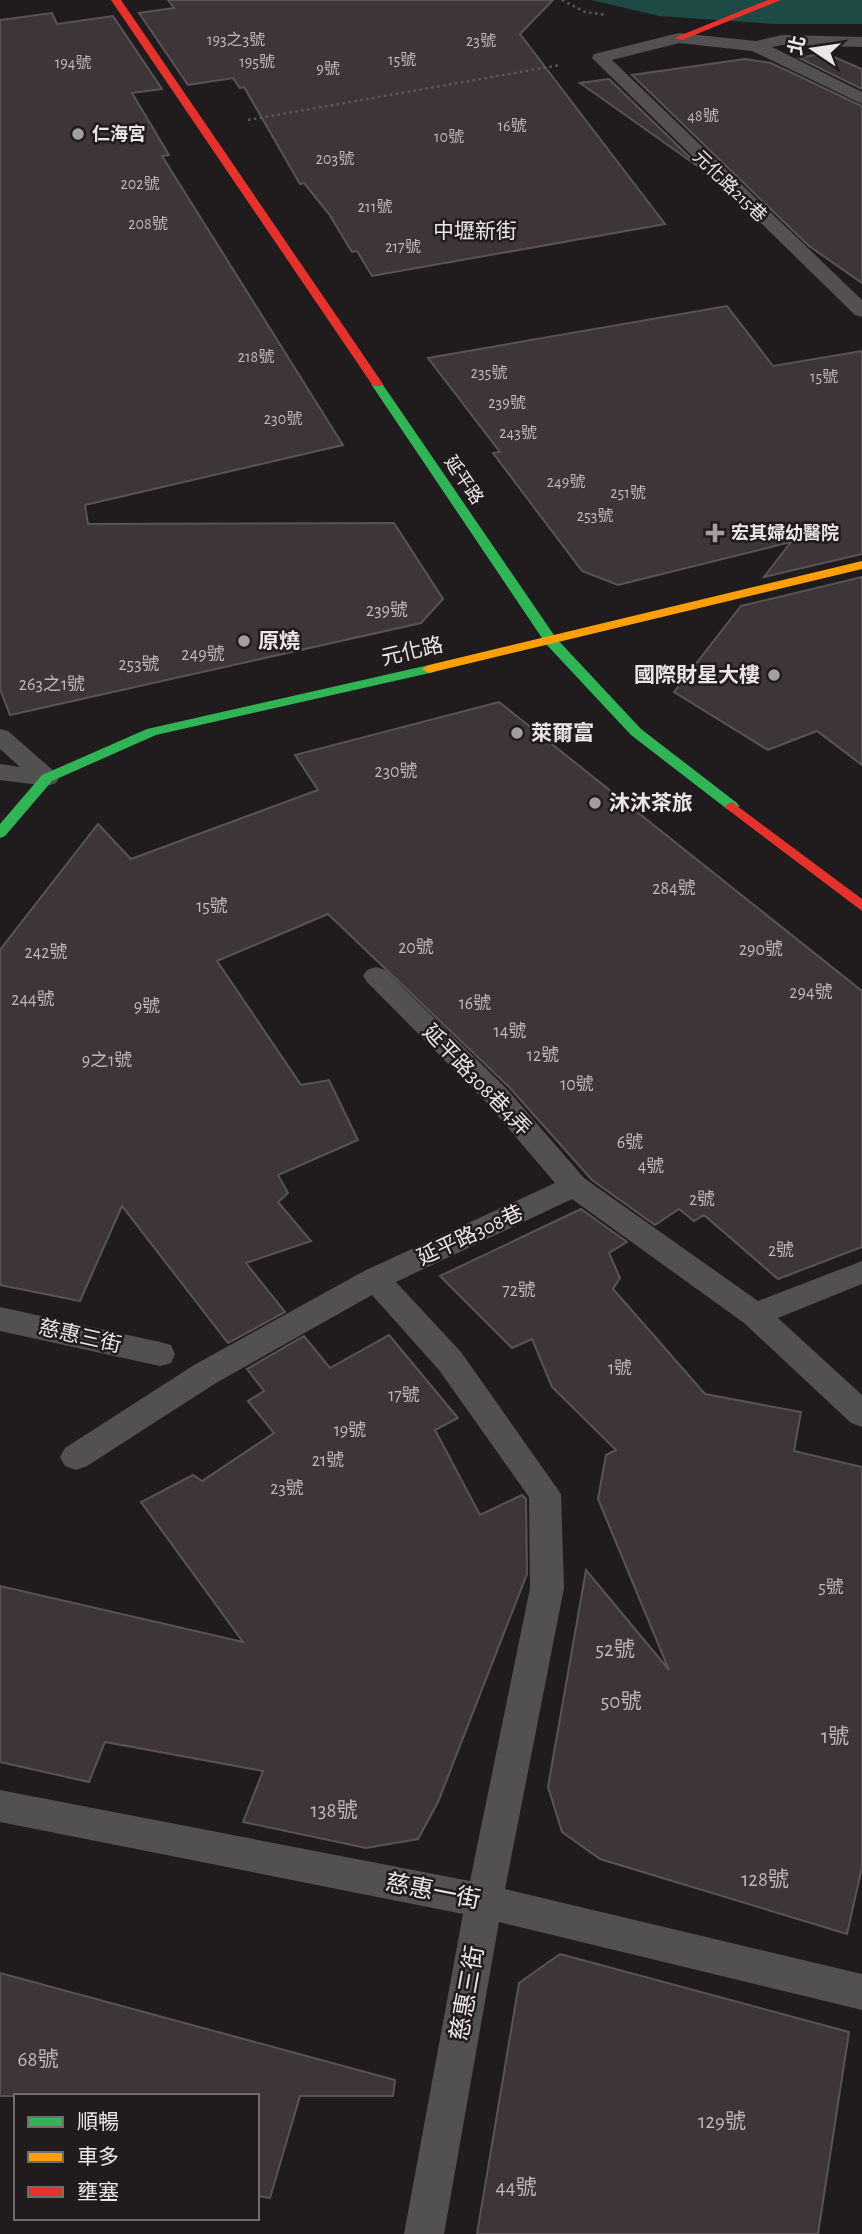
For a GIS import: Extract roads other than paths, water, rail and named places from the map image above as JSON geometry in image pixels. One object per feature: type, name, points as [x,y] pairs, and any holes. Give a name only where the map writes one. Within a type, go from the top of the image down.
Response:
[{"type":"main road","name":"延平路","points":[[116,0],[551,641],[636,732],[862,906]]},
{"type":"main road","points":[[679,38],[776,0]]},
{"type":"main road","name":"元化路","points":[[0,833],[47,778],[152,732],[551,641],[862,565]]},
{"type":"lane","points":[[679,38],[756,46],[782,40],[862,42]]},
{"type":"lane","name":"元化路215巷","points":[[679,38],[600,58],[862,311]]},
{"type":"lane","points":[[756,46],[862,99]]},
{"type":"lane","points":[[0,736],[47,778]]},
{"type":"lane","points":[[0,772],[47,778]]},
{"type":"lane","name":"延平路308巷4弄","points":[[376,976],[497,1096],[574,1186]]},
{"type":"lane","points":[[574,1186],[755,1315],[862,1414]]},
{"type":"lane","name":"延平路308巷","points":[[76,1457],[205,1374],[375,1279],[574,1186]]},
{"type":"lane","points":[[755,1315],[862,1272]]},
{"type":"lane","name":"慈惠三街","points":[[375,1279],[450,1361],[545,1494],[547,1588],[484,1900],[424,2234]]},
{"type":"lane","name":"慈惠三街","points":[[0,1319],[160,1354]]},
{"type":"lane","name":"慈惠一街","points":[[0,1806],[484,1900],[862,1992]]},
{"type":"place","name":"仁海宮","points":[[78,134]]},
{"type":"place","name":"宏其婦幼醫院","points":[[715,533]]},
{"type":"place","name":"原燒","points":[[244,641]]},
{"type":"place","name":"國際財星大樓","points":[[774,675]]},
{"type":"place","name":"萊爾富","points":[[517,733]]},
{"type":"place","name":"沐沐茶旅","points":[[595,803]]},
{"type":"district","name":"中壢新街","points":[[475,231]]}]
